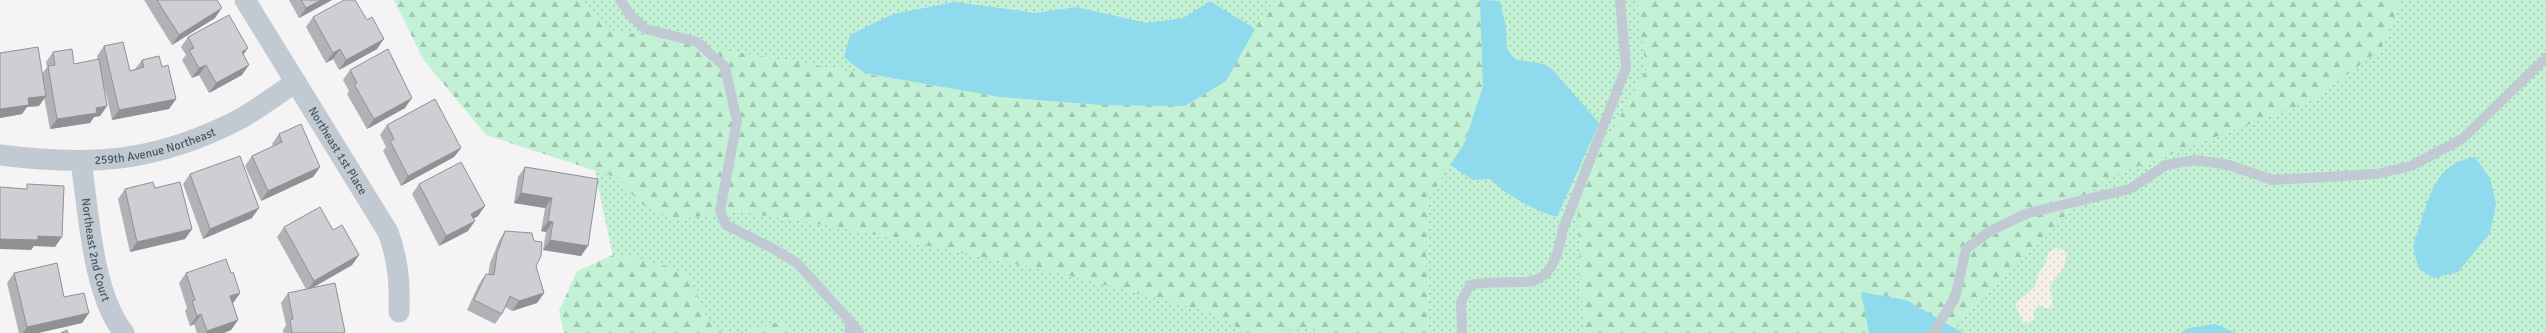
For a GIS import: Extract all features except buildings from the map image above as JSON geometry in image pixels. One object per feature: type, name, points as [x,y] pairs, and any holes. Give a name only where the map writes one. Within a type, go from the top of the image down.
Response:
[{"type":"street","name":"Northeast 1st Place","points":[[245,0],[388,232],[397,257],[400,278],[399,312]]},
{"type":"street","name":"259th Avenue Northeast","points":[[0,155],[81,162],[131,157],[166,150],[199,138],[241,118],[296,82]]},
{"type":"street","name":"Northeast 2nd Court","points":[[81,162],[98,272],[106,301],[124,333]]},
{"type":"lane","points":[[620,0],[631,16],[646,30],[697,42],[725,67],[737,121],[720,211],[726,225],[772,248],[797,263],[859,333]]},
{"type":"lane","points":[[1462,333],[1461,302],[1470,285],[1491,281],[1509,283],[1536,281],[1552,268],[1560,248],[1563,229],[1626,68],[1620,0]]},
{"type":"lane","points":[[1933,333],[1955,298],[1966,249],[1990,231],[2028,213],[2130,189],[2166,165],[2195,160],[2229,165],[2272,180],[2376,174],[2411,166],[2462,140],[2546,58]]},
{"type":"lane","points":[[849,320],[850,333]]},
{"type":"green space","points":[[394,0],[577,0],[613,30],[713,48],[1000,97],[1101,105],[1185,106],[1226,81],[1262,16],[1275,0],[1480,0],[1483,87],[1464,144],[1429,198],[1426,252],[1428,333],[1314,333],[1317,328],[1246,333],[1213,313],[1063,274],[842,228],[736,211],[674,220],[640,203],[618,178],[486,135],[423,59]]},
{"type":"green space","points":[[559,0],[2546,0],[2546,333],[629,333]]},
{"type":"green space","points":[[1637,0],[2401,0],[2381,49],[2313,100],[2105,179],[1947,333],[1583,333],[1577,194],[1646,70]]},
{"type":"green space","points":[[613,255],[643,259],[686,273],[713,329],[729,333],[564,333],[559,311],[577,271]]},
{"type":"green space","points":[[779,322],[791,333],[739,333]]},
{"type":"sand","points":[[2056,248],[2064,250],[2067,254],[2064,267],[2050,285],[2053,307],[2045,308],[2039,305],[2034,310],[2034,319],[2028,323],[2023,322],[2016,307],[2017,302],[2035,287],[2038,272],[2044,266],[2049,252]]},
{"type":"water","points":[[1480,0],[1500,1],[1506,28],[1507,48],[1514,59],[1544,64],[1552,69],[1599,123],[1557,217],[1521,202],[1490,179],[1473,180],[1450,165],[1464,144],[1483,87]]},
{"type":"water","points":[[1210,1],[1255,29],[1226,81],[1185,106],[1101,105],[1000,97],[864,73],[844,57],[850,35],[893,14],[955,2],[1036,13],[1076,7],[1147,23],[1183,18]]},
{"type":"water","points":[[2475,157],[2490,178],[2496,204],[2490,233],[2458,272],[2434,278],[2419,269],[2414,254],[2417,233],[2428,199],[2444,172],[2452,165],[2462,160]]},
{"type":"water","points":[[1861,292],[1906,300],[1963,333],[1869,333]]},
{"type":"water","points":[[2215,324],[2236,333],[2180,333],[2189,328]]}]
